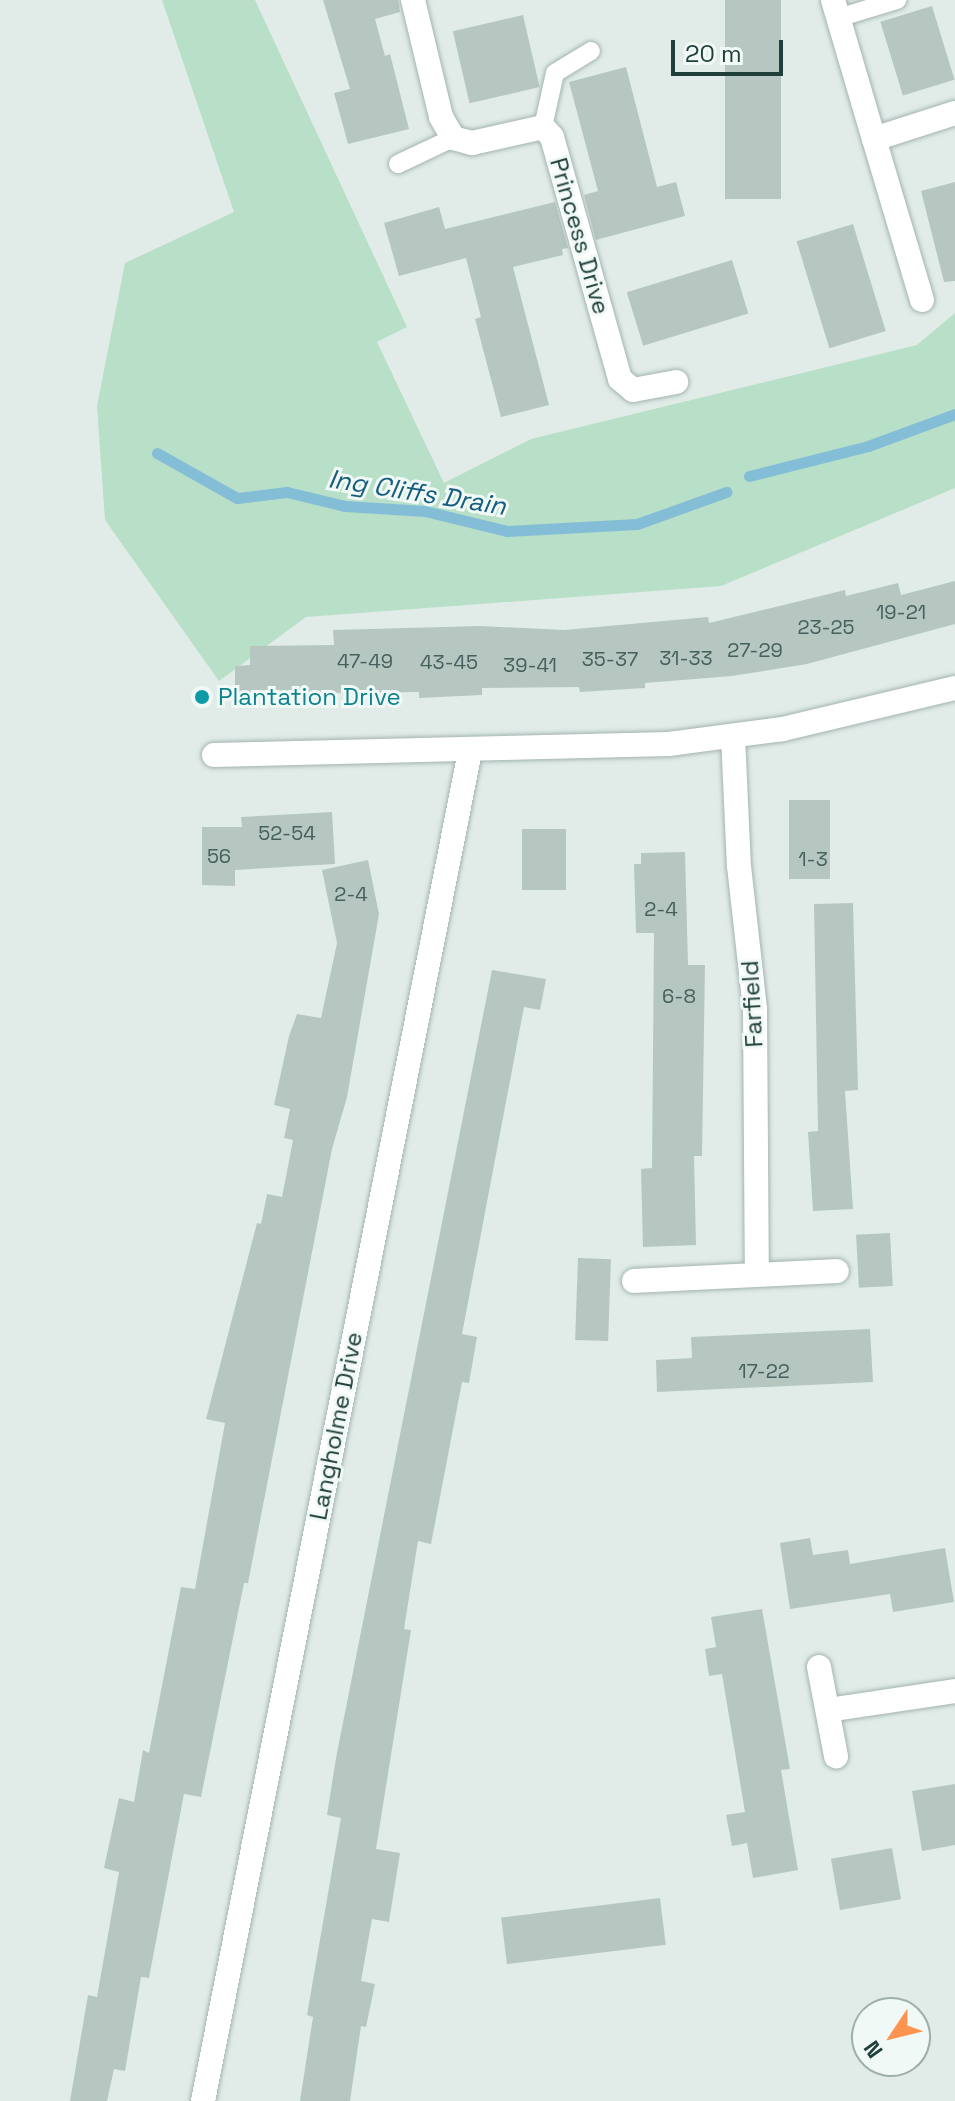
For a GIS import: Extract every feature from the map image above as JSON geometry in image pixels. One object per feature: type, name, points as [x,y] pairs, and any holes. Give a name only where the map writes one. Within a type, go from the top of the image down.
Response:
[{"type":"street","points":[[413,0],[441,117],[453,138]]},
{"type":"street","points":[[836,9],[922,300]]},
{"type":"street","points":[[874,139],[955,113]]},
{"type":"street","name":"Princess Drive","points":[[453,138],[472,143],[543,127],[552,137],[620,379],[633,390],[676,382]]},
{"type":"street","points":[[214,755],[669,744],[733,736],[955,688]]},
{"type":"street","name":"Farfield","points":[[733,736],[739,866],[755,1009],[757,1273]]},
{"type":"street","name":"Langholme Drive","points":[[203,2101],[470,751]]},
{"type":"street","points":[[634,1281],[837,1271]]},
{"type":"street","points":[[819,1667],[836,1756]]},
{"type":"street","points":[[828,1710],[955,1691]]},
{"type":"lane","points":[[836,9],[897,0]]},
{"type":"lane","points":[[543,127],[555,73],[591,51]]},
{"type":"lane","points":[[398,164],[453,138]]},
{"type":"green space","points":[[162,0],[255,0],[407,327],[377,342],[444,483],[531,439],[917,345],[955,313],[955,488],[721,586],[306,617],[219,681],[105,520],[97,406],[125,263],[234,212]]},
{"type":"building","points":[[323,0],[398,0],[400,12],[375,19],[385,56],[390,54],[409,129],[348,144],[334,93],[350,89]]},
{"type":"building","points":[[725,0],[781,0],[781,199],[725,199]]},
{"type":"building","points":[[932,6],[955,80],[903,95],[880,22]]},
{"type":"building","points":[[523,15],[540,87],[469,103],[453,31]]},
{"type":"building","points":[[626,67],[657,187],[676,182],[685,216],[596,240],[584,195],[598,191],[569,82]]},
{"type":"building","points":[[955,182],[955,281],[944,282],[921,191]]},
{"type":"building","points":[[555,202],[568,248],[562,249],[563,255],[513,267],[549,405],[501,417],[475,319],[481,317],[466,258],[399,276],[384,223],[439,207],[445,229]]},
{"type":"building","points":[[853,224],[886,331],[829,348],[797,241]]},
{"type":"building","points":[[732,260],[748,314],[643,346],[627,292]]},
{"type":"building","points":[[955,581],[955,624],[807,664],[732,676],[645,683],[645,688],[580,692],[579,687],[482,688],[482,695],[419,698],[419,692],[235,694],[235,666],[250,665],[250,646],[334,645],[333,630],[479,626],[564,630],[708,617],[709,623],[845,590],[846,596],[898,583],[901,595]]},
{"type":"building","points":[[789,800],[830,800],[830,879],[789,879]]},
{"type":"building","points":[[332,812],[335,864],[235,870],[235,886],[202,885],[202,827],[242,827],[241,817]]},
{"type":"building","points":[[522,829],[566,829],[566,890],[522,890]]},
{"type":"building","points":[[685,852],[688,965],[705,965],[702,1156],[694,1156],[696,1245],[643,1247],[641,1169],[652,1168],[654,933],[636,933],[634,864],[641,864],[641,853]]},
{"type":"building","points":[[368,860],[379,914],[347,1097],[332,1149],[248,1583],[244,1583],[201,1797],[184,1794],[149,1978],[141,1977],[125,2071],[114,2069],[107,2101],[70,2101],[88,1995],[97,1997],[119,1872],[104,1868],[119,1798],[134,1802],[143,1750],[149,1753],[181,1587],[195,1589],[225,1423],[206,1419],[257,1223],[261,1224],[267,1194],[282,1197],[293,1140],[284,1138],[290,1109],[274,1105],[289,1036],[297,1014],[321,1018],[337,943],[322,870]]},
{"type":"building","points":[[853,903],[858,1090],[845,1091],[853,1209],[813,1211],[808,1132],[818,1131],[814,904]]},
{"type":"building","points":[[492,970],[546,979],[540,1010],[524,1007],[462,1334],[477,1337],[469,1383],[462,1382],[431,1544],[418,1541],[404,1629],[411,1630],[376,1849],[400,1853],[389,1922],[372,1919],[361,1981],[375,1984],[366,2027],[361,2026],[350,2101],[300,2101],[313,2017],[307,2015],[341,1818],[327,1815],[336,1758]]},
{"type":"building","points":[[890,1233],[893,1286],[859,1288],[856,1235]]},
{"type":"building","points":[[578,1258],[611,1259],[608,1341],[575,1340]]},
{"type":"building","points":[[870,1329],[873,1382],[657,1392],[656,1360],[692,1358],[691,1337]]},
{"type":"building","points":[[810,1538],[813,1555],[848,1550],[850,1564],[945,1548],[954,1602],[893,1612],[890,1594],[790,1609],[780,1543]]},
{"type":"building","points":[[762,1609],[790,1769],[781,1770],[798,1870],[753,1878],[747,1843],[732,1846],[726,1815],[745,1812],[722,1674],[709,1676],[705,1649],[716,1647],[711,1617]]},
{"type":"building","points":[[955,1784],[955,1845],[922,1851],[912,1791]]},
{"type":"building","points":[[892,1848],[901,1899],[840,1910],[831,1859]]},
{"type":"building","points":[[660,1898],[666,1945],[507,1964],[501,1917]]},
{"type":"waterway","name":"Ing Cliffs Drain","points":[[749,476],[868,446],[955,414]]},
{"type":"waterway","name":"Ing Cliffs Drain","points":[[157,453],[237,498],[287,492],[345,506],[425,511],[507,531],[637,524],[726,492]]},
{"type":"place","name":"Plantation Drive","points":[[202,697]]}]
